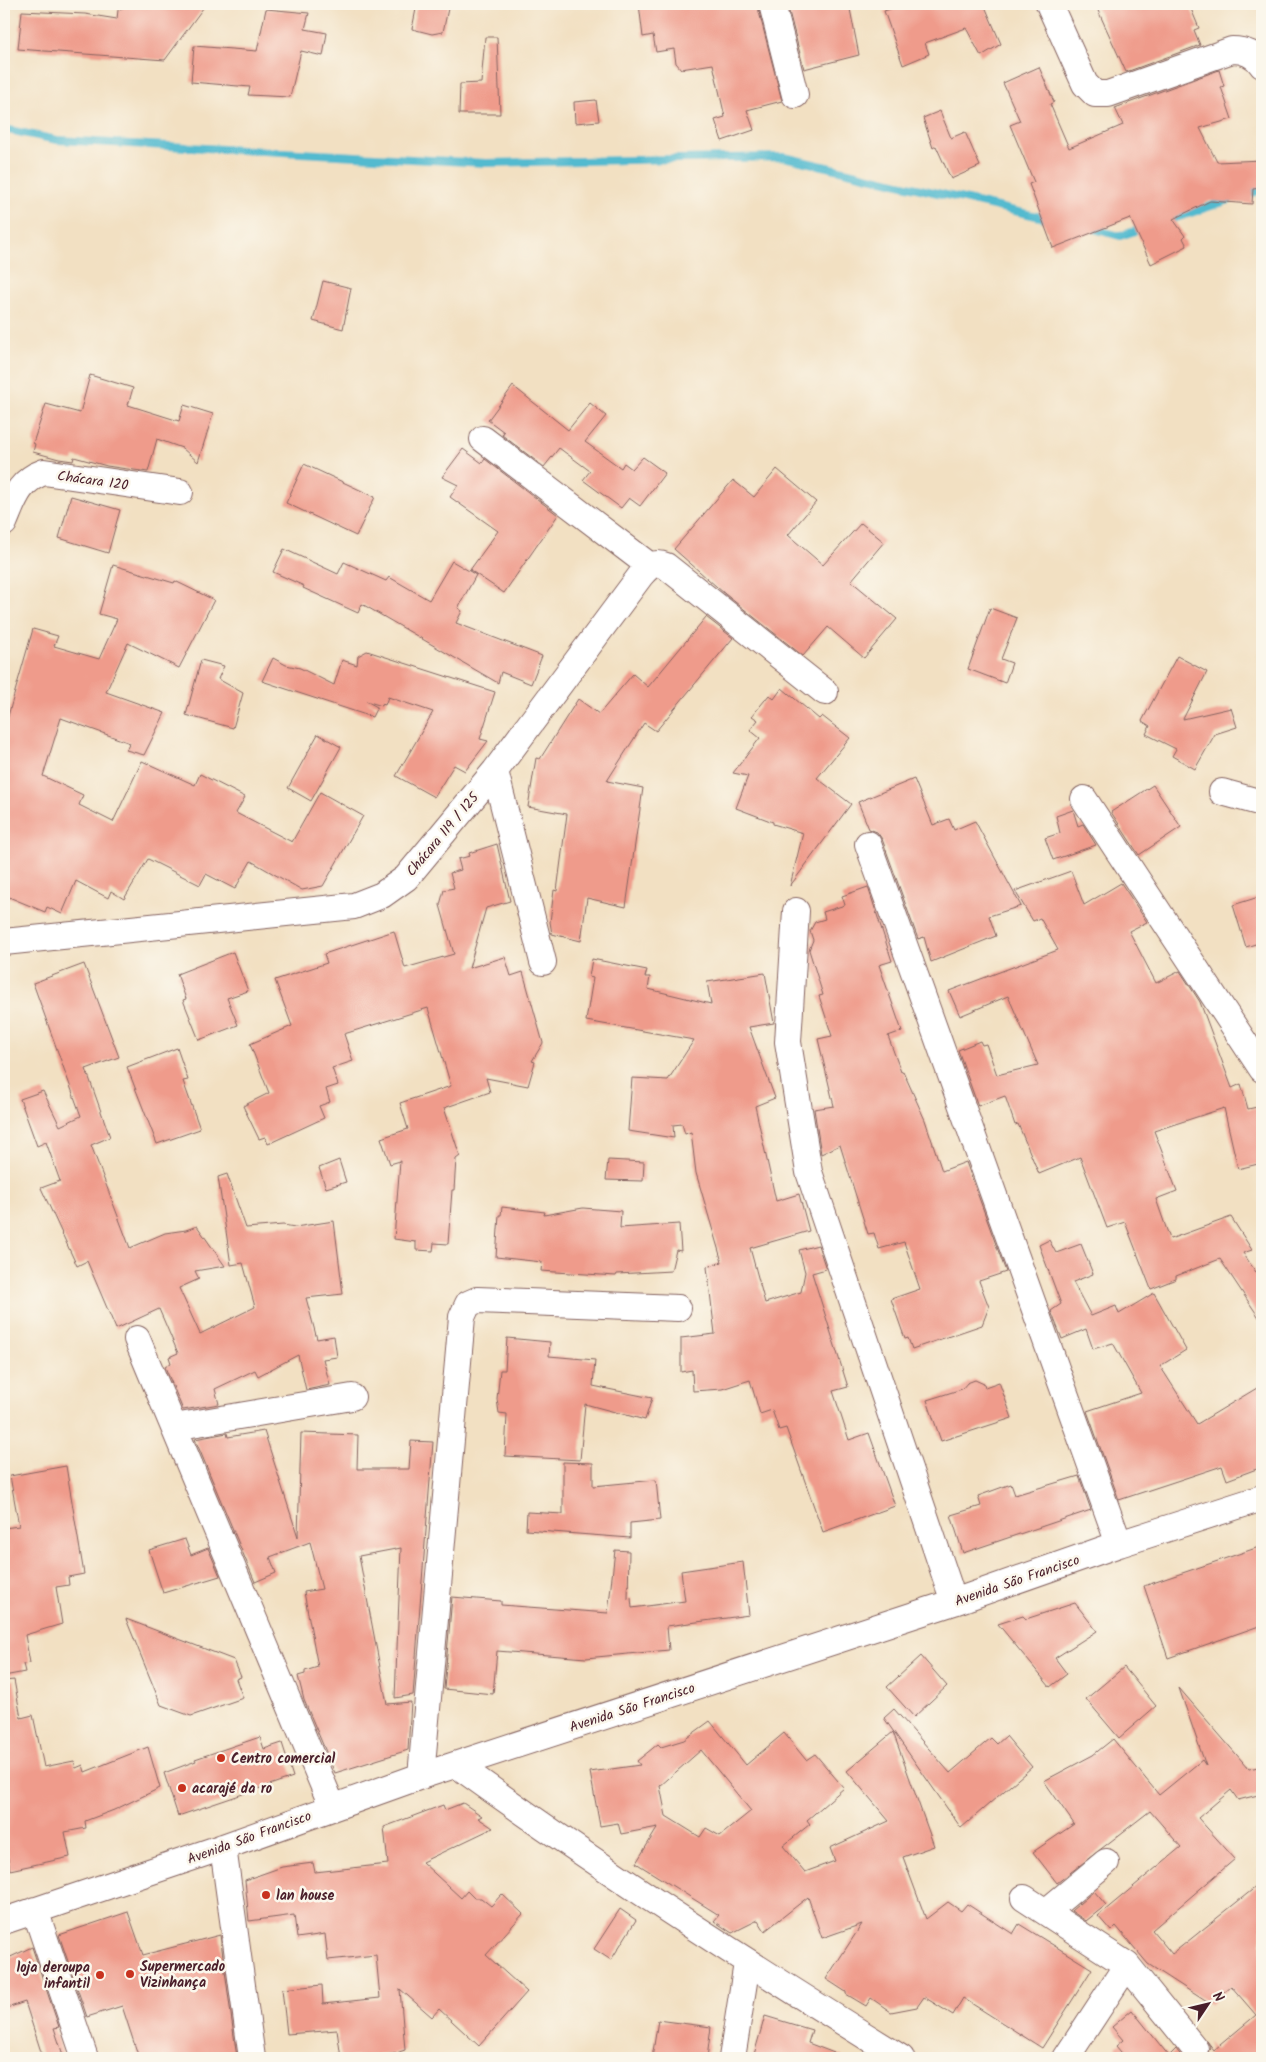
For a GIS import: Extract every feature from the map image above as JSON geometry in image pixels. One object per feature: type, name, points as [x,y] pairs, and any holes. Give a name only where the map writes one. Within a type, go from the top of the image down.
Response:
[{"type":"street","points":[[772,4],[795,95]]},
{"type":"street","points":[[1049,4],[1085,84],[1095,94],[1108,94],[1232,50],[1242,50],[1253,55],[1262,65]]},
{"type":"street","points":[[483,439],[654,564],[666,566],[825,692]]},
{"type":"street","name":"Chácara 120","points":[[4,523],[18,491],[30,477],[44,472],[180,492]]},
{"type":"street","name":"Chácara 119 / 125","points":[[4,942],[354,906],[382,895],[406,878],[495,771],[654,564]]},
{"type":"street","points":[[495,771],[543,962]]},
{"type":"street","points":[[1222,792],[1262,803]]},
{"type":"street","points":[[1084,799],[1262,1069]]},
{"type":"street","points":[[868,844],[1119,1544]]},
{"type":"street","points":[[796,911],[788,1042],[809,1172],[954,1602]]},
{"type":"street","points":[[421,1776],[462,1317],[468,1304],[477,1300],[678,1308]]},
{"type":"street","points":[[137,1339],[332,1806]]},
{"type":"street","points":[[174,1427],[352,1397]]},
{"type":"street","name":"Avenida São Francisco","points":[[4,1921],[223,1847],[332,1806],[421,1776],[954,1602],[1119,1544],[1262,1498]]},
{"type":"street","points":[[457,1765],[567,1844],[747,1962],[901,2058]]},
{"type":"street","points":[[223,1847],[252,2058]]},
{"type":"street","points":[[1047,1911],[1106,1862]]},
{"type":"street","points":[[1024,1898],[1047,1911],[1127,1965],[1195,2050]]},
{"type":"street","points":[[35,1910],[85,2058]]},
{"type":"street","points":[[732,2058],[747,1962]]},
{"type":"street","points":[[1066,2058],[1127,1965]]},
{"type":"building","points":[[130,4],[206,4],[165,60],[18,49],[22,11],[85,14],[117,19],[118,10]]},
{"type":"building","points":[[417,4],[449,4],[443,32],[432,34],[412,29]]},
{"type":"building","points":[[639,4],[757,4],[782,101],[747,110],[754,130],[722,141],[715,120],[725,117],[713,64],[681,69],[676,63],[674,49],[656,52],[653,35],[643,37]]},
{"type":"building","points":[[787,4],[849,4],[859,55],[804,69]]},
{"type":"building","points":[[905,4],[984,4],[1001,44],[981,56],[966,28],[925,43],[929,54],[903,65],[884,11]]},
{"type":"building","points":[[1095,4],[1189,4],[1199,28],[1194,30],[1200,45],[1126,72]]},
{"type":"building","points":[[266,9],[309,13],[305,29],[327,33],[323,56],[301,51],[290,97],[248,95],[250,87],[191,82],[194,46],[257,51]]},
{"type":"building","points":[[485,37],[497,37],[500,114],[459,114],[460,84],[481,83]]},
{"type":"building","points":[[1039,67],[1054,102],[1050,104],[1069,148],[1123,125],[1115,108],[1219,70],[1224,86],[1221,87],[1232,119],[1200,128],[1217,162],[1262,160],[1262,188],[1253,189],[1252,204],[1210,201],[1173,219],[1185,236],[1183,238],[1187,246],[1151,264],[1130,218],[1053,248],[1029,184],[1034,182],[1010,125],[1020,121],[1003,83]]},
{"type":"building","points":[[596,100],[599,121],[575,123],[574,102]]},
{"type":"building","points":[[940,111],[951,138],[965,132],[980,166],[951,179],[936,146],[933,148],[923,118]]},
{"type":"building","points":[[323,281],[351,288],[343,329],[313,321]]},
{"type":"building","points":[[90,375],[133,388],[128,405],[179,421],[184,405],[213,414],[198,462],[182,448],[157,439],[148,472],[107,466],[74,457],[73,461],[59,459],[33,452],[35,444],[33,443],[46,404],[80,413]]},
{"type":"building","points":[[513,386],[568,430],[590,403],[606,416],[585,442],[621,468],[624,463],[632,469],[643,457],[665,473],[640,506],[629,498],[621,508],[583,480],[590,471],[559,448],[544,467],[502,435],[504,432],[488,420]]},
{"type":"building","points":[[463,449],[482,463],[485,459],[558,515],[504,593],[470,570],[498,531],[450,497],[458,485],[442,477]]},
{"type":"building","points":[[304,464],[375,497],[356,536],[286,503]]},
{"type":"building","points":[[777,469],[816,502],[788,535],[823,565],[861,523],[884,542],[851,581],[897,619],[864,658],[828,627],[803,656],[725,594],[674,549],[733,480],[754,497]]},
{"type":"building","points":[[71,496],[120,510],[108,553],[59,538]]},
{"type":"building","points":[[284,549],[338,574],[344,562],[386,581],[389,577],[429,600],[452,561],[476,575],[458,608],[462,611],[456,623],[542,656],[531,684],[501,672],[498,683],[362,604],[358,613],[273,572]]},
{"type":"building","points":[[113,565],[174,583],[175,581],[214,600],[179,668],[128,643],[106,692],[165,713],[144,755],[126,750],[130,743],[61,718],[43,776],[83,795],[79,805],[113,822],[142,761],[195,785],[200,774],[245,797],[236,813],[292,842],[320,792],[363,816],[323,886],[302,890],[251,861],[235,889],[206,874],[200,885],[148,859],[124,899],[111,891],[108,898],[76,881],[62,914],[47,907],[45,912],[4,895],[4,730],[33,629],[58,636],[54,646],[99,659],[117,619],[99,614]]},
{"type":"building","points":[[990,608],[1017,618],[1001,659],[1012,663],[1005,683],[968,669]]},
{"type":"building","points":[[706,617],[733,638],[656,731],[644,723],[607,781],[643,788],[626,907],[587,898],[581,941],[552,934],[550,922],[554,890],[557,891],[567,814],[528,807],[536,758],[540,759],[578,699],[599,714],[633,674],[648,687]]},
{"type":"building","points":[[367,651],[495,692],[480,739],[488,741],[465,771],[454,765],[434,797],[396,776],[433,712],[388,697],[385,705],[382,704],[382,706],[366,701],[377,707],[372,717],[262,681],[273,658],[286,665],[300,668],[334,685],[342,660],[357,665],[358,656]]},
{"type":"building","points":[[1177,656],[1207,672],[1183,719],[1231,708],[1237,727],[1215,734],[1195,769],[1172,756],[1176,749],[1146,734],[1150,726],[1142,721]]},
{"type":"building","points":[[201,660],[224,666],[218,679],[243,693],[233,728],[186,715]]},
{"type":"building","points":[[782,688],[819,719],[822,716],[850,738],[817,778],[851,804],[790,886],[803,833],[773,824],[773,822],[736,808],[748,776],[733,773],[760,738],[750,730],[758,720],[752,716],[769,695],[774,699]]},
{"type":"building","points":[[318,734],[341,747],[311,801],[288,788]]},
{"type":"building","points":[[914,779],[933,825],[949,819],[954,830],[975,821],[1021,906],[989,916],[996,936],[931,962],[924,937],[918,939],[882,839],[877,832],[869,829],[858,802]]},
{"type":"building","points":[[1153,785],[1181,827],[1139,855],[1111,812]]},
{"type":"building","points":[[1073,810],[1078,826],[1083,824],[1096,845],[1053,860],[1045,838],[1060,833],[1056,816]]},
{"type":"building","points":[[497,844],[510,901],[486,908],[469,968],[505,957],[511,976],[523,972],[543,1043],[532,1061],[535,1062],[528,1086],[486,1078],[490,1092],[444,1108],[460,1156],[456,1159],[448,1244],[434,1243],[433,1251],[416,1250],[416,1242],[394,1239],[400,1161],[390,1164],[381,1138],[408,1129],[400,1103],[451,1086],[428,1008],[344,1034],[353,1061],[332,1068],[338,1085],[326,1089],[330,1102],[319,1106],[324,1118],[268,1144],[265,1137],[259,1139],[243,1106],[269,1093],[250,1044],[292,1026],[275,980],[327,963],[324,954],[394,931],[405,968],[454,954],[440,905],[444,890],[454,888],[450,873],[461,870],[458,859],[470,856],[469,853]]},
{"type":"building","points":[[1071,871],[1084,905],[1121,883],[1147,922],[1129,931],[1156,983],[1180,971],[1200,1002],[1232,1088],[1241,1084],[1248,1109],[1262,1106],[1262,1163],[1238,1169],[1224,1108],[1154,1131],[1177,1191],[1156,1199],[1170,1239],[1231,1217],[1252,1250],[1243,1253],[1262,1281],[1262,1322],[1220,1259],[1176,1276],[1176,1279],[1151,1289],[1125,1222],[1107,1228],[1080,1157],[1039,1174],[1018,1124],[1015,1125],[1005,1096],[978,1106],[958,1050],[980,1041],[982,1045],[986,1044],[997,1075],[1038,1065],[1008,996],[960,1016],[949,991],[1058,950],[1040,918],[1033,921],[1015,891]]},
{"type":"building","points":[[868,887],[892,961],[879,965],[902,1031],[888,1036],[901,1072],[903,1071],[925,1120],[942,1171],[966,1162],[1006,1272],[979,1281],[989,1307],[982,1325],[912,1349],[908,1338],[905,1339],[891,1299],[920,1289],[904,1242],[879,1249],[874,1233],[868,1234],[840,1145],[821,1154],[814,1109],[834,1106],[818,1039],[832,1036],[819,996],[823,995],[809,950],[813,940],[810,931],[815,922],[825,919],[823,912],[845,905],[842,896]]},
{"type":"building","points":[[1262,896],[1262,942],[1246,947],[1233,905]]},
{"type":"building","points":[[233,952],[248,991],[227,998],[238,1025],[199,1040],[183,1000],[186,999],[177,974]]},
{"type":"building","points":[[592,959],[647,970],[645,977],[650,977],[648,989],[711,1004],[707,982],[765,973],[774,1023],[749,1027],[775,1098],[755,1106],[776,1201],[799,1194],[809,1231],[750,1248],[765,1303],[801,1292],[805,1272],[799,1250],[818,1245],[826,1269],[812,1273],[848,1387],[833,1391],[849,1440],[869,1433],[895,1506],[823,1532],[786,1428],[779,1430],[772,1410],[760,1414],[750,1380],[722,1389],[693,1391],[692,1370],[681,1372],[681,1338],[715,1334],[707,1267],[722,1262],[696,1173],[691,1132],[685,1134],[682,1124],[673,1125],[674,1138],[628,1131],[632,1078],[668,1080],[694,1040],[586,1021],[593,978],[589,977]]},
{"type":"building","points":[[84,964],[119,1057],[86,1069],[110,1137],[91,1145],[130,1248],[165,1233],[186,1230],[197,1226],[225,1266],[195,1271],[199,1279],[179,1288],[200,1334],[255,1307],[243,1263],[231,1265],[218,1177],[227,1174],[246,1228],[283,1225],[295,1227],[334,1221],[343,1294],[306,1298],[317,1339],[334,1336],[337,1357],[323,1359],[330,1385],[306,1390],[298,1355],[258,1376],[255,1370],[215,1389],[219,1404],[183,1410],[165,1367],[171,1363],[169,1357],[178,1353],[159,1309],[116,1329],[87,1261],[77,1266],[41,1188],[60,1181],[46,1142],[37,1146],[20,1099],[43,1091],[60,1126],[81,1116],[33,983]]},
{"type":"building","points":[[177,1048],[188,1080],[183,1081],[200,1129],[157,1144],[127,1067]]},
{"type":"building","points":[[339,1160],[346,1182],[326,1188],[319,1168]]},
{"type":"building","points":[[608,1160],[644,1162],[643,1181],[606,1180]]},
{"type":"building","points":[[502,1207],[545,1212],[544,1215],[583,1208],[621,1211],[620,1228],[679,1224],[681,1251],[676,1250],[671,1271],[617,1274],[616,1276],[541,1271],[542,1262],[496,1257],[499,1215],[501,1215]]},
{"type":"building","points":[[1049,1240],[1056,1253],[1081,1244],[1093,1274],[1073,1282],[1091,1316],[1116,1306],[1119,1314],[1154,1293],[1186,1350],[1160,1366],[1197,1424],[1262,1385],[1262,1467],[1227,1480],[1222,1466],[1119,1500],[1087,1411],[1141,1393],[1113,1343],[1093,1349],[1086,1329],[1062,1339],[1051,1311],[1061,1304],[1039,1245]]},
{"type":"building","points":[[507,1338],[550,1342],[549,1356],[595,1360],[593,1386],[652,1398],[645,1420],[585,1404],[580,1460],[505,1456],[507,1414],[499,1413],[497,1399],[500,1370],[505,1370]]},
{"type":"building","points":[[975,1380],[984,1384],[985,1387],[999,1382],[1012,1418],[941,1441],[927,1400],[962,1389],[967,1383]]},
{"type":"building","points":[[264,1431],[298,1537],[301,1433],[358,1435],[357,1469],[409,1469],[411,1441],[433,1442],[413,1695],[395,1698],[401,1548],[359,1556],[387,1704],[411,1702],[408,1750],[335,1773],[304,1700],[298,1676],[305,1674],[305,1671],[318,1667],[304,1592],[322,1589],[310,1542],[270,1557],[276,1573],[255,1582],[195,1439],[227,1433],[228,1437]]},
{"type":"building","points":[[563,1462],[593,1463],[593,1486],[656,1480],[660,1520],[630,1523],[630,1538],[526,1530],[527,1512],[563,1514]]},
{"type":"building","points":[[66,1466],[84,1574],[68,1577],[69,1585],[56,1587],[62,1624],[25,1635],[30,1663],[23,1664],[25,1672],[4,1676],[4,1528],[19,1526],[10,1476]]},
{"type":"building","points":[[1079,1476],[1091,1510],[963,1553],[951,1515],[981,1506],[978,1496],[1011,1484],[1015,1495]]},
{"type":"building","points":[[185,1539],[191,1555],[208,1548],[220,1576],[163,1593],[149,1550]]},
{"type":"building","points":[[1262,1546],[1262,1625],[1168,1658],[1144,1586]]},
{"type":"building","points":[[615,1550],[629,1551],[628,1599],[631,1598],[632,1608],[685,1601],[681,1571],[743,1562],[749,1615],[667,1626],[669,1650],[586,1658],[497,1651],[493,1694],[444,1689],[452,1597],[501,1601],[501,1605],[608,1613]]},
{"type":"building","points":[[1075,1603],[1097,1631],[1055,1658],[1067,1674],[1050,1687],[998,1624],[1023,1616],[1026,1619]]},
{"type":"building","points":[[126,1619],[234,1660],[241,1677],[236,1679],[243,1698],[191,1716],[161,1705]]},
{"type":"building","points":[[921,1656],[947,1686],[914,1717],[887,1687]]},
{"type":"building","points":[[1124,1667],[1156,1706],[1119,1738],[1086,1699]]},
{"type":"building","points":[[14,1680],[21,1718],[33,1715],[44,1767],[74,1761],[76,1768],[83,1765],[85,1772],[148,1747],[160,1788],[114,1810],[85,1821],[86,1828],[65,1832],[70,1857],[10,1870],[4,1838],[4,1681]]},
{"type":"building","points":[[1179,1688],[1249,1769],[1262,1766],[1262,1794],[1238,1800],[1231,1790],[1198,1818],[1235,1859],[1152,1930],[1172,1954],[1262,1882],[1262,2058],[1206,2058],[1210,2047],[1207,2041],[1214,2050],[1256,2015],[1231,1986],[1210,2004],[1148,1964],[1116,1926],[1111,1931],[1098,1916],[1181,1847],[1150,1811],[1057,1883],[1033,1852],[1074,1824],[1044,1781],[1093,1755],[1113,1739],[1159,1795],[1202,1760],[1206,1766]]},
{"type":"building","points":[[894,1709],[950,1773],[991,1738],[997,1744],[1006,1736],[1032,1767],[961,1828],[884,1718]]},
{"type":"building","points":[[710,1721],[746,1765],[784,1733],[806,1760],[815,1754],[844,1788],[807,1820],[810,1824],[783,1846],[805,1872],[835,1861],[830,1848],[889,1821],[847,1771],[893,1732],[934,1846],[903,1857],[926,1919],[948,1902],[961,1911],[967,1904],[1013,1934],[1019,1924],[1092,1969],[1042,2048],[963,1998],[953,2015],[924,1997],[917,2007],[891,2012],[871,1998],[866,2006],[846,1994],[846,1992],[826,1979],[862,1924],[822,1938],[808,1897],[765,1931],[758,1920],[732,1933],[714,1921],[719,1915],[636,1863],[658,1827],[621,1834],[618,1823],[600,1826],[590,1772],[640,1765],[637,1761],[658,1744],[661,1747],[684,1740]],"holes":[[[701,1750],[751,1811],[720,1836],[706,1828],[700,1837],[666,1816],[660,1786]]]},
{"type":"building","points":[[260,1737],[264,1749],[282,1743],[293,1777],[178,1816],[164,1773],[196,1761],[195,1759]]},
{"type":"building","points":[[463,1803],[482,1816],[478,1818],[493,1828],[422,1862],[461,1898],[467,1891],[474,1898],[481,1898],[491,1906],[502,1894],[523,1914],[486,1955],[527,1992],[479,2046],[439,2009],[432,2017],[400,1989],[405,2050],[393,2054],[341,2058],[337,2030],[287,2034],[282,1989],[322,1985],[323,2004],[380,1998],[376,1955],[328,1960],[325,1934],[297,1938],[294,1915],[249,1921],[245,1880],[282,1867],[313,1863],[315,1872],[388,1864],[384,1827],[443,1805],[445,1810]]},
{"type":"building","points":[[1094,1891],[1106,1905],[1086,1921],[1071,1911]]},
{"type":"building","points":[[620,1909],[636,1920],[611,1960],[594,1949]]},
{"type":"building","points":[[128,1912],[143,1955],[220,1935],[237,2058],[139,2058],[122,2006],[87,2017],[59,1935]]},
{"type":"building","points":[[32,1947],[59,2027],[54,2028],[64,2058],[43,2058],[25,2002],[4,2009],[4,1960]]},
{"type":"building","points":[[1132,2010],[1169,2056],[1176,2049],[1183,2058],[1126,2058],[1116,2046],[1123,2040],[1112,2027]]},
{"type":"building","points":[[765,2016],[812,2030],[808,2043],[842,2056],[842,2058],[753,2058]]},
{"type":"building","points":[[658,2020],[711,2027],[707,2058],[652,2058]]},
{"type":"waterway","points":[[4,129],[57,140],[486,163],[784,157],[1049,219]]},
{"type":"waterway","points":[[1245,195],[1262,190]]},
{"type":"waterway","points":[[1167,221],[1232,199]]},
{"type":"waterway","points":[[1090,228],[1120,236],[1144,228]]},
{"type":"place","name":"Centro comercial","points":[[221,1758]]},
{"type":"place","name":"acarajé da ro","points":[[182,1788]]},
{"type":"place","name":"lan house","points":[[266,1895]]},
{"type":"place","name":"Supermercado Vizinhança","points":[[130,1974]]},
{"type":"place","name":"loja deroupa infantil","points":[[100,1975]]}]
